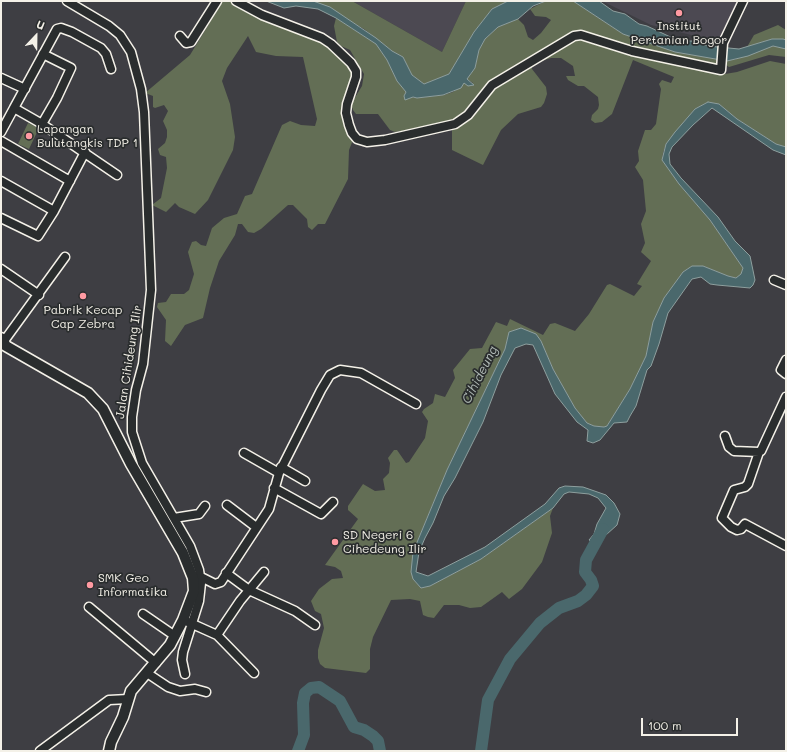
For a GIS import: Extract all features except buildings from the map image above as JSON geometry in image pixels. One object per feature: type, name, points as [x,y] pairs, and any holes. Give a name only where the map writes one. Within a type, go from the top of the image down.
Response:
[{"type":"main road","points":[[2,340],[6,346],[75,385],[93,398],[107,414],[121,443],[191,572],[194,591],[188,622],[175,636],[156,663],[124,699],[123,717],[111,742],[109,751]]},
{"type":"street","name":"Jalan Cihideung Ilir","points":[[68,1],[109,26],[120,35],[131,52],[141,89],[144,112],[151,290],[143,364],[136,390],[132,417],[133,438],[142,464],[194,554],[201,577],[199,601],[188,622],[183,652],[182,660],[185,674]]},
{"type":"street","points":[[180,36],[186,43],[191,42],[217,1]]},
{"type":"street","points":[[236,1],[262,16],[322,38],[331,44],[351,63],[356,71],[356,77],[347,104],[348,119],[352,134],[357,139],[367,142],[385,140],[455,124],[468,115],[492,85],[574,36],[581,35],[632,51],[721,67],[723,43],[743,1]]},
{"type":"street","points":[[1,132],[55,31],[61,28],[101,48],[106,54],[111,69]]},
{"type":"street","points":[[42,54],[71,68],[57,98],[42,124]]},
{"type":"street","points":[[1,78],[25,89]]},
{"type":"street","points":[[14,108],[42,124],[117,175]]},
{"type":"street","points":[[1,141],[70,181]]},
{"type":"street","points":[[1,218],[38,236],[54,211],[85,152]]},
{"type":"street","points":[[1,182],[54,211]]},
{"type":"street","points":[[2,340],[39,295],[65,257]]},
{"type":"street","points":[[1,269],[39,295]]},
{"type":"street","points":[[774,280],[786,285]]},
{"type":"street","points":[[786,360],[781,370],[786,374]]},
{"type":"street","points":[[201,577],[219,584],[269,509],[280,470],[330,375],[340,370],[361,373],[416,404]]},
{"type":"street","points":[[786,397],[761,451],[758,452],[748,484],[745,487],[734,490],[722,519],[737,530],[741,529],[745,524],[786,546]]},
{"type":"street","points":[[725,436],[729,447],[734,451],[758,452]]},
{"type":"street","points":[[121,443],[133,438]]},
{"type":"street","points":[[244,453],[305,481]]},
{"type":"street","points":[[274,488],[322,514],[333,502]]},
{"type":"street","points":[[227,504],[256,527]]},
{"type":"street","points":[[174,518],[199,514],[205,506]]},
{"type":"street","points":[[218,635],[240,600],[264,572]]},
{"type":"street","points":[[226,573],[249,590],[295,611],[315,625]]},
{"type":"street","points":[[88,607],[156,663]]},
{"type":"street","points":[[143,614],[175,636]]},
{"type":"street","points":[[188,622],[218,635],[254,673]]},
{"type":"street","points":[[147,673],[168,686],[180,691],[195,689],[206,692]]},
{"type":"street","points":[[40,751],[109,700],[124,699]]},
{"type":"shaded area","points":[[352,1],[466,1],[442,52]]},
{"type":"shaded area","name":"Institut Pertanian Bogor","points":[[602,1],[737,1],[719,42],[651,25]]},
{"type":"green space","points":[[218,1],[232,1],[257,17],[296,33],[313,38],[328,46],[342,58],[353,72],[347,131],[353,140],[349,150],[348,179],[325,224],[318,224],[312,230],[308,227],[307,219],[293,205],[288,205],[261,229],[254,233],[248,232],[242,224],[238,224],[235,235],[219,261],[210,288],[203,318],[185,325],[171,346],[165,341],[166,320],[157,307],[158,303],[166,302],[171,294],[184,294],[189,290],[194,274],[188,252],[192,242],[196,241],[201,245],[206,246],[212,228],[224,218],[237,214],[245,196],[252,194],[282,125],[290,121],[301,125],[315,126],[317,119],[303,57],[276,56],[256,52],[248,36],[227,68],[222,81],[230,104],[235,137],[233,150],[208,200],[195,214],[179,207],[175,203],[166,212],[152,205],[161,198],[167,168],[166,157],[160,155],[158,149],[165,143],[167,137],[167,130],[163,121],[168,111],[164,105],[155,108],[153,107],[153,96],[145,93],[190,55],[209,24]]},
{"type":"green space","points":[[313,1],[352,1],[442,52],[466,1],[508,1],[492,9],[474,32],[449,74],[424,84],[412,75],[403,57],[392,51],[364,29]]},
{"type":"green space","points":[[546,1],[573,1],[623,34],[675,52],[718,59],[719,64],[717,67],[661,55],[575,33],[500,75],[490,83],[457,119],[437,126],[395,132],[390,130],[378,114],[356,114],[353,110],[351,104],[362,86],[364,74],[350,50],[341,46],[337,42],[334,26],[336,18],[376,44],[387,60],[397,81],[403,86],[406,92],[404,96],[417,98],[444,95],[453,92],[464,83],[473,83],[467,79],[475,68],[479,50],[485,39],[498,27],[518,19],[524,25],[528,37],[533,40],[541,33],[551,20],[546,17],[535,16],[530,9]]},
{"type":"green space","points":[[778,25],[786,30],[786,40],[772,39],[747,47],[754,35]]},
{"type":"green space","points":[[581,39],[624,54],[644,55],[725,74],[737,72],[770,61],[786,64],[786,147],[776,144],[737,119],[719,104],[708,102],[695,109],[666,144],[662,160],[679,184],[710,220],[743,268],[741,274],[737,278],[703,266],[692,266],[683,272],[664,298],[653,322],[646,356],[630,389],[607,426],[594,426],[587,423],[575,408],[553,369],[541,341],[509,332],[505,349],[447,470],[413,552],[413,579],[421,588],[430,586],[481,559],[553,508],[550,516],[552,533],[542,562],[522,589],[509,599],[502,592],[481,607],[470,608],[459,605],[444,605],[434,618],[423,615],[420,601],[410,599],[391,600],[373,637],[370,649],[370,669],[366,673],[325,668],[320,664],[318,658],[318,650],[324,628],[321,614],[315,611],[311,601],[319,589],[332,579],[343,578],[341,571],[335,567],[325,565],[358,519],[348,510],[348,506],[363,484],[375,491],[385,490],[383,479],[389,473],[390,463],[388,458],[394,450],[397,450],[406,463],[409,462],[425,438],[428,421],[422,412],[433,403],[435,394],[445,397],[455,378],[453,370],[470,349],[482,348],[496,322],[507,326],[510,319],[543,335],[550,324],[555,323],[575,331],[589,314],[607,285],[610,284],[634,296],[642,286],[637,284],[651,261],[641,252],[645,243],[641,224],[646,211],[643,180],[635,167],[639,161],[638,151],[645,130],[651,130],[656,124],[661,89],[659,84],[662,80],[671,83],[674,77],[633,60],[612,114],[602,122],[595,123],[591,120],[592,115],[598,109],[598,97],[584,86],[578,86],[568,80],[566,76],[575,76],[573,66],[561,58],[551,58],[533,64],[571,41]]},
{"type":"green space","points":[[773,46],[786,49],[786,57],[769,55],[729,67],[725,64],[725,60],[733,60]]},
{"type":"green space","points":[[532,64],[532,69],[546,87],[547,94],[541,107],[518,114],[501,130],[483,165],[452,150],[452,128],[497,85]]},
{"type":"green space","name":"Lapangan Bulutangkis TDP 1","points":[[28,123],[39,128],[29,149],[18,144]]},
{"type":"water","points":[[266,1],[313,1],[330,7],[376,38],[392,51],[403,57],[412,75],[424,84],[449,74],[474,32],[492,9],[508,1],[546,1],[533,6],[518,19],[498,27],[485,39],[479,50],[475,68],[467,79],[474,85],[468,86],[464,83],[461,88],[443,95],[417,98],[413,97],[405,100],[404,96],[406,92],[397,81],[387,60],[376,44],[336,18],[318,9],[296,6],[284,8]]},
{"type":"water","points":[[573,1],[599,1],[613,11],[625,14],[639,24],[647,26],[679,41],[692,41],[708,46],[739,49],[772,39],[783,39],[786,40],[786,49],[773,46],[748,56],[727,61],[675,52],[623,34]]},
{"type":"water","points":[[708,102],[719,104],[737,119],[776,144],[786,147],[786,155],[773,150],[712,108],[672,147],[669,154],[670,164],[681,178],[718,217],[735,241],[750,256],[755,280],[753,285],[750,288],[717,285],[710,284],[701,277],[692,279],[668,313],[659,344],[651,366],[647,370],[636,406],[627,422],[614,423],[600,440],[593,443],[587,441],[588,430],[577,422],[555,394],[533,345],[526,344],[515,348],[501,375],[483,422],[455,478],[444,496],[425,538],[419,552],[416,572],[428,576],[485,547],[545,504],[559,488],[565,486],[583,487],[606,495],[614,503],[620,514],[617,525],[596,544],[589,540],[594,534],[597,524],[606,508],[598,498],[589,494],[569,492],[564,494],[553,508],[481,559],[430,586],[421,588],[413,579],[411,572],[413,552],[447,470],[505,349],[509,332],[521,328],[536,334],[541,341],[553,369],[575,408],[587,423],[594,426],[604,427],[607,426],[630,389],[646,356],[653,322],[664,298],[683,272],[692,266],[703,266],[736,278],[741,274],[743,268],[710,220],[679,184],[662,160],[666,144],[675,132],[695,109]]},
{"type":"waterway","name":"Cihideung","points":[[481,751],[488,700],[510,659],[540,623],[559,608],[578,601],[586,595],[593,586],[591,580],[585,572],[586,560],[603,529]]},
{"type":"waterway","name":"Cihideung","points":[[298,751],[304,735],[303,703],[305,693],[311,688],[319,687],[340,701],[354,727],[364,730],[373,736],[378,741],[380,751]]},
{"type":"place","name":"Institut Pertanian Bogor","points":[[679,13]]},
{"type":"place","name":"Lapangan Bulutangkis TDP 1","points":[[29,136]]},
{"type":"place","name":"Pabrik Kecap Cap Zebra","points":[[83,296]]},
{"type":"place","name":"SD Negeri 6 Cihedeung Ilir","points":[[335,542]]},
{"type":"place","name":"SMK Geo Informatika","points":[[90,585]]}]
